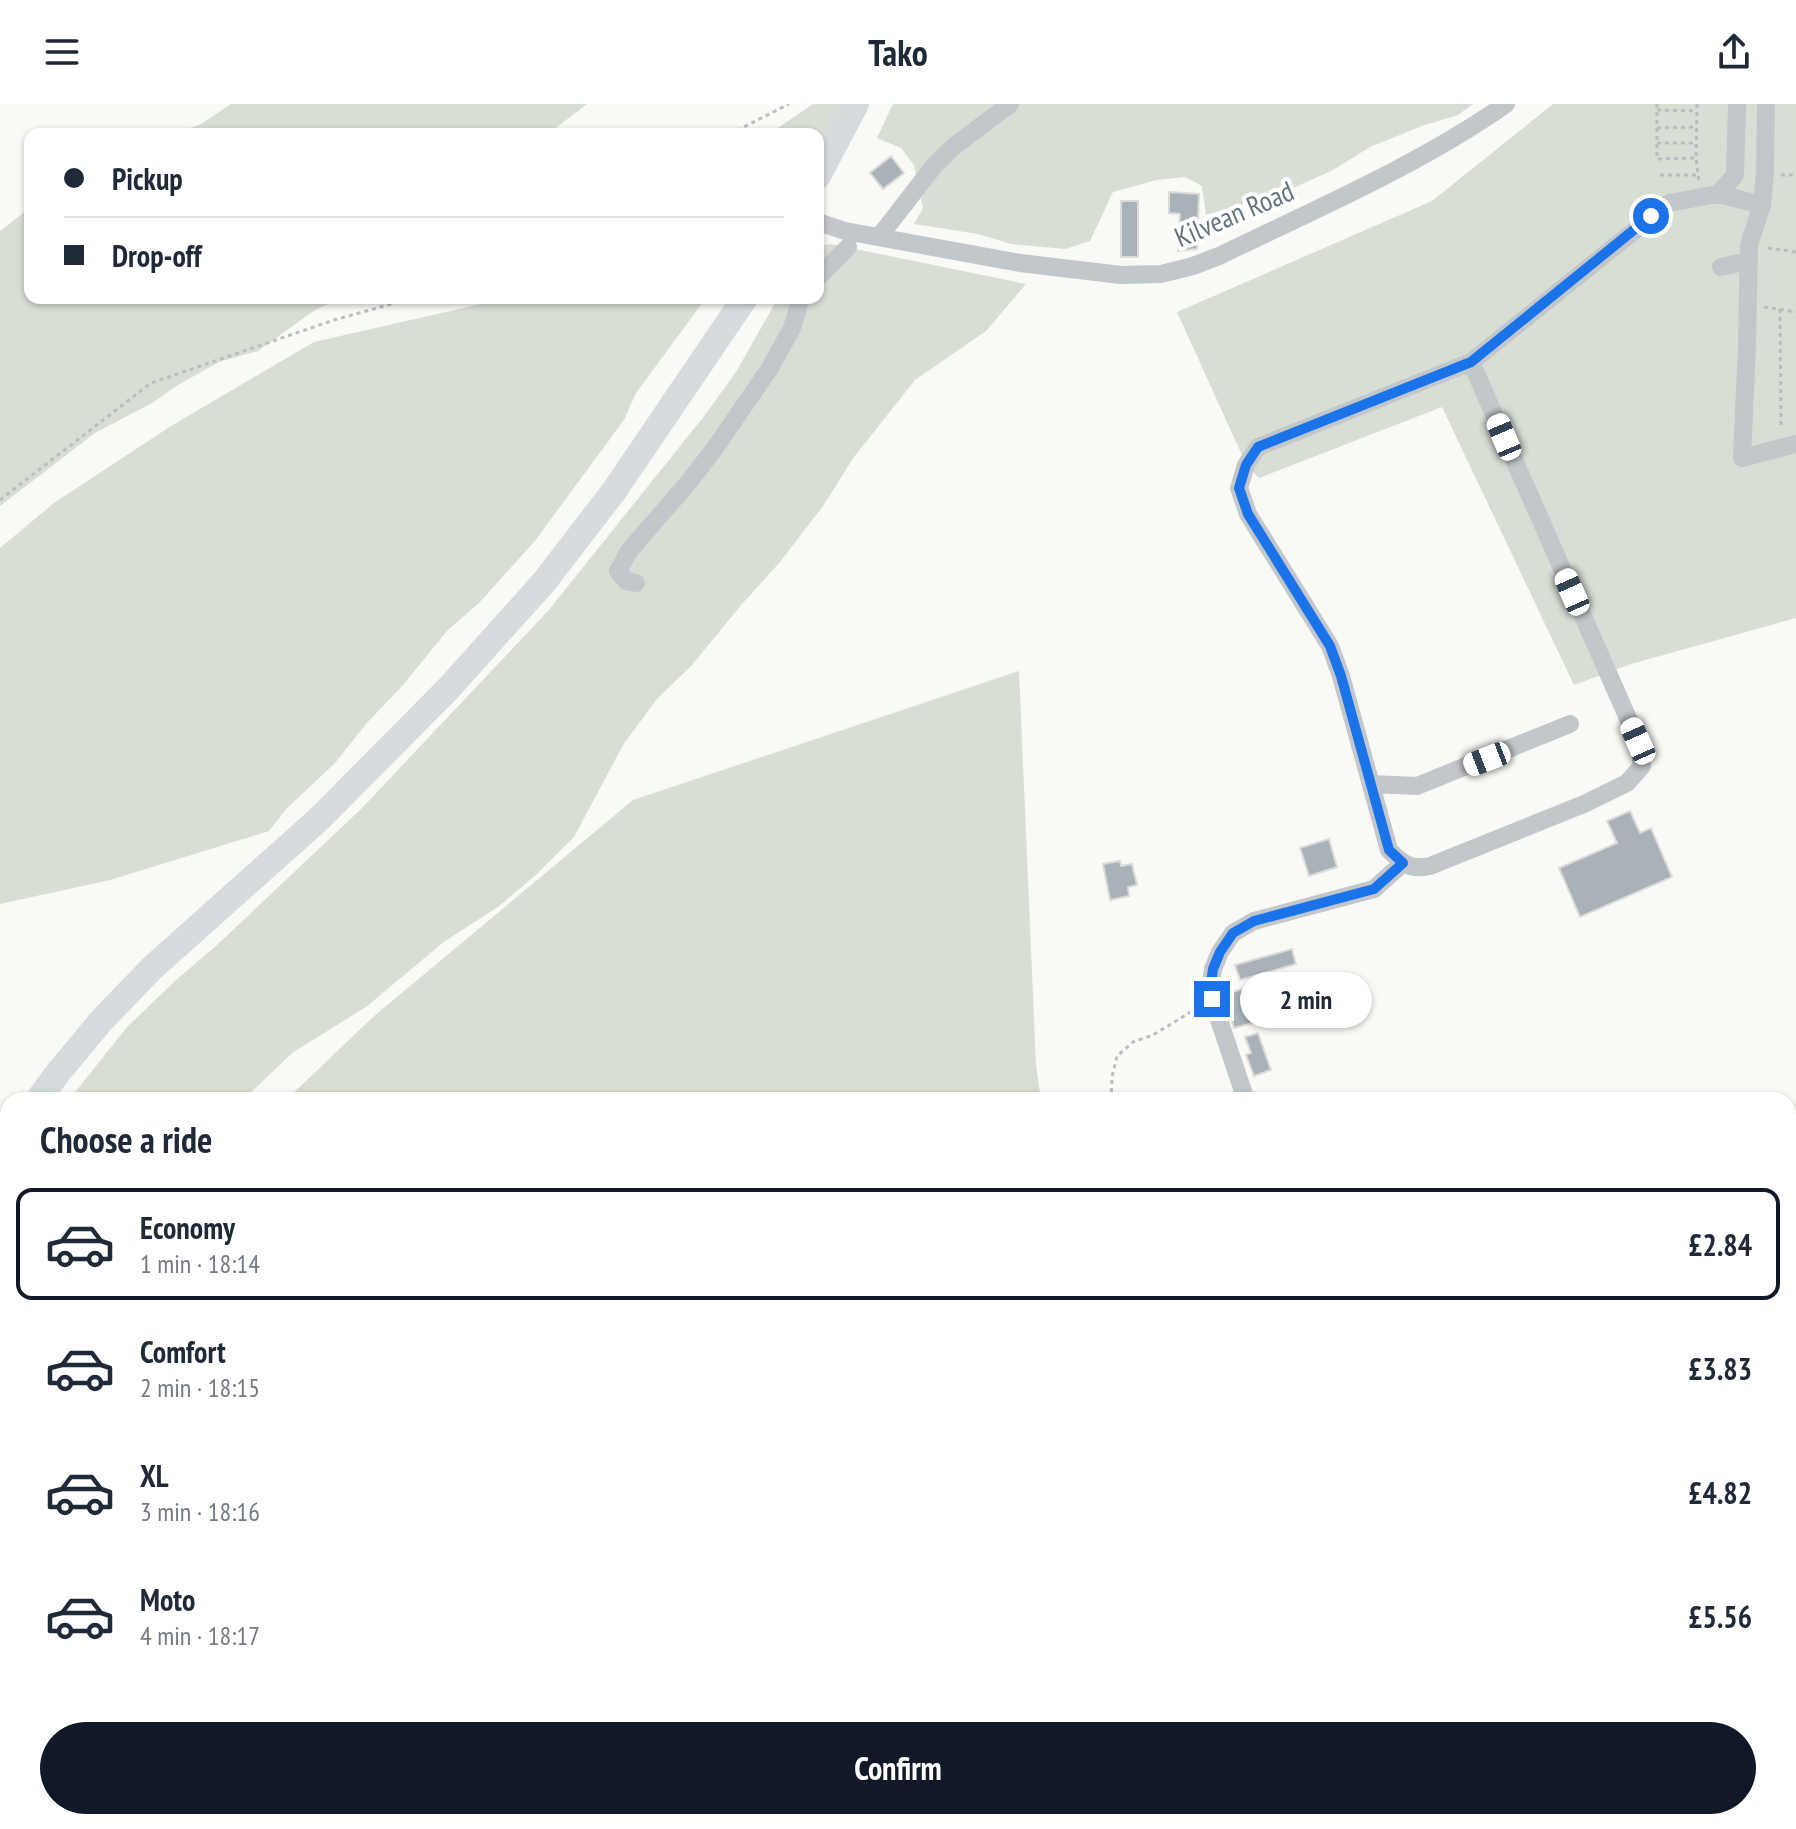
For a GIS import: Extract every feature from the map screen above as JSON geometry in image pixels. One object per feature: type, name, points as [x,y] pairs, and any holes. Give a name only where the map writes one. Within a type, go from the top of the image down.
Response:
[{"type":"highway","points":[[824,165],[856,104]]},
{"type":"highway","points":[[44,1092],[101,1021],[152,968],[319,819],[448,689],[544,582],[614,491],[741,304]]},
{"type":"street","points":[[879,237],[953,147],[1010,104]]},
{"type":"street","name":"Kilvean Road","points":[[824,224],[845,231],[1020,263],[1121,275],[1161,274],[1219,256],[1382,177],[1444,144],[1506,104]]},
{"type":"street","points":[[1711,195],[1735,175],[1737,104]]},
{"type":"street","points":[[1766,104],[1762,205],[1748,253],[1742,458],[1788,446]]},
{"type":"street","points":[[1471,362],[1638,741],[1642,766],[1627,783],[1570,810],[1430,866],[1418,868],[1403,863],[1389,850],[1330,646],[1248,514],[1239,488],[1246,465],[1258,447],[1471,362],[1669,203],[1711,195],[1762,205]]},
{"type":"street","points":[[824,271],[848,247]]},
{"type":"street","points":[[1721,267],[1748,253]]},
{"type":"street","points":[[636,583],[626,581],[618,571],[629,551],[688,483],[762,379],[792,328],[799,304]]},
{"type":"street","points":[[1371,784],[1417,786],[1570,724]]},
{"type":"street","points":[[1243,1092],[1212,999],[1213,969],[1233,933],[1254,921],[1374,889],[1403,863]]},
{"type":"path","points":[[742,128],[789,104]]},
{"type":"path","points":[[1657,104],[1657,159],[1696,158]]},
{"type":"path","points":[[1697,104],[1696,175],[1711,195]]},
{"type":"path","points":[[1657,110],[1697,111]]},
{"type":"path","points":[[1657,128],[1696,127]]},
{"type":"path","points":[[1657,143],[1696,143]]},
{"type":"path","points":[[1660,175],[1696,175]]},
{"type":"path","points":[[1748,253],[1796,252]]},
{"type":"path","points":[[1748,302],[1796,312]]},
{"type":"path","points":[[0,500],[151,383],[334,320],[391,304]]},
{"type":"path","points":[[1780,309],[1788,446]]},
{"type":"path","points":[[1111,1092],[1117,1056],[1133,1042],[1153,1035],[1212,999]]},
{"type":"shaded area","points":[[231,104],[587,104],[556,128],[191,128]]},
{"type":"shaded area","points":[[813,104],[847,104],[824,136],[824,128],[778,128]]},
{"type":"shaded area","points":[[893,104],[1473,104],[1458,115],[1370,147],[1333,170],[1291,189],[1206,215],[1202,186],[1185,177],[1157,180],[1113,192],[1090,241],[1065,249],[1011,244],[978,234],[914,224],[923,208],[914,165],[901,148],[877,138]]},
{"type":"shaded area","points":[[1553,104],[1796,104],[1796,618],[1631,664],[1574,685],[1442,407],[1259,478],[1246,464],[1177,312],[1432,201]]},
{"type":"shaded area","points":[[24,213],[24,304],[328,304],[315,310],[258,351],[219,362],[95,433],[0,506],[0,231]]},
{"type":"shaded area","points":[[824,245],[1026,284],[986,331],[915,380],[854,457],[823,506],[780,562],[692,665],[657,699],[623,745],[574,837],[498,907],[445,941],[366,1007],[292,1053],[251,1092],[75,1092],[127,1027],[362,808],[548,611],[705,415],[736,372],[775,304],[824,304]]},
{"type":"shaded area","points":[[481,304],[702,304],[636,393],[624,420],[534,542],[479,603],[447,631],[335,763],[286,809],[269,831],[110,880],[0,904],[0,548],[54,503],[171,426],[314,342]]},
{"type":"shaded area","points":[[1019,671],[1036,1065],[1040,1092],[294,1092],[373,1017],[633,800]]},
{"type":"building","points":[[891,156],[904,173],[883,189],[870,173]]},
{"type":"building","points":[[1169,192],[1199,194],[1197,249],[1178,251],[1180,214],[1169,213]]},
{"type":"building","points":[[1121,201],[1138,201],[1138,257],[1121,257]]},
{"type":"building","points":[[1630,811],[1640,833],[1651,828],[1672,877],[1580,917],[1559,868],[1617,843],[1607,821]]},
{"type":"building","points":[[1329,839],[1337,867],[1309,876],[1300,848]]},
{"type":"building","points":[[1120,861],[1121,866],[1132,864],[1137,885],[1128,887],[1129,896],[1110,900],[1103,864]]},
{"type":"building","points":[[1292,949],[1296,964],[1240,980],[1235,965]]},
{"type":"building","points":[[1243,989],[1253,1023],[1234,1028],[1224,994]]},
{"type":"building","points":[[1258,1033],[1271,1070],[1254,1076],[1246,1055],[1251,1053],[1245,1037]]},
{"type":"route","points":[[1212,999],[1213,969],[1233,933],[1254,921],[1374,889],[1403,863],[1389,850],[1330,646],[1248,514],[1239,488],[1246,465],[1258,447],[1471,362],[1651,216]]}]
